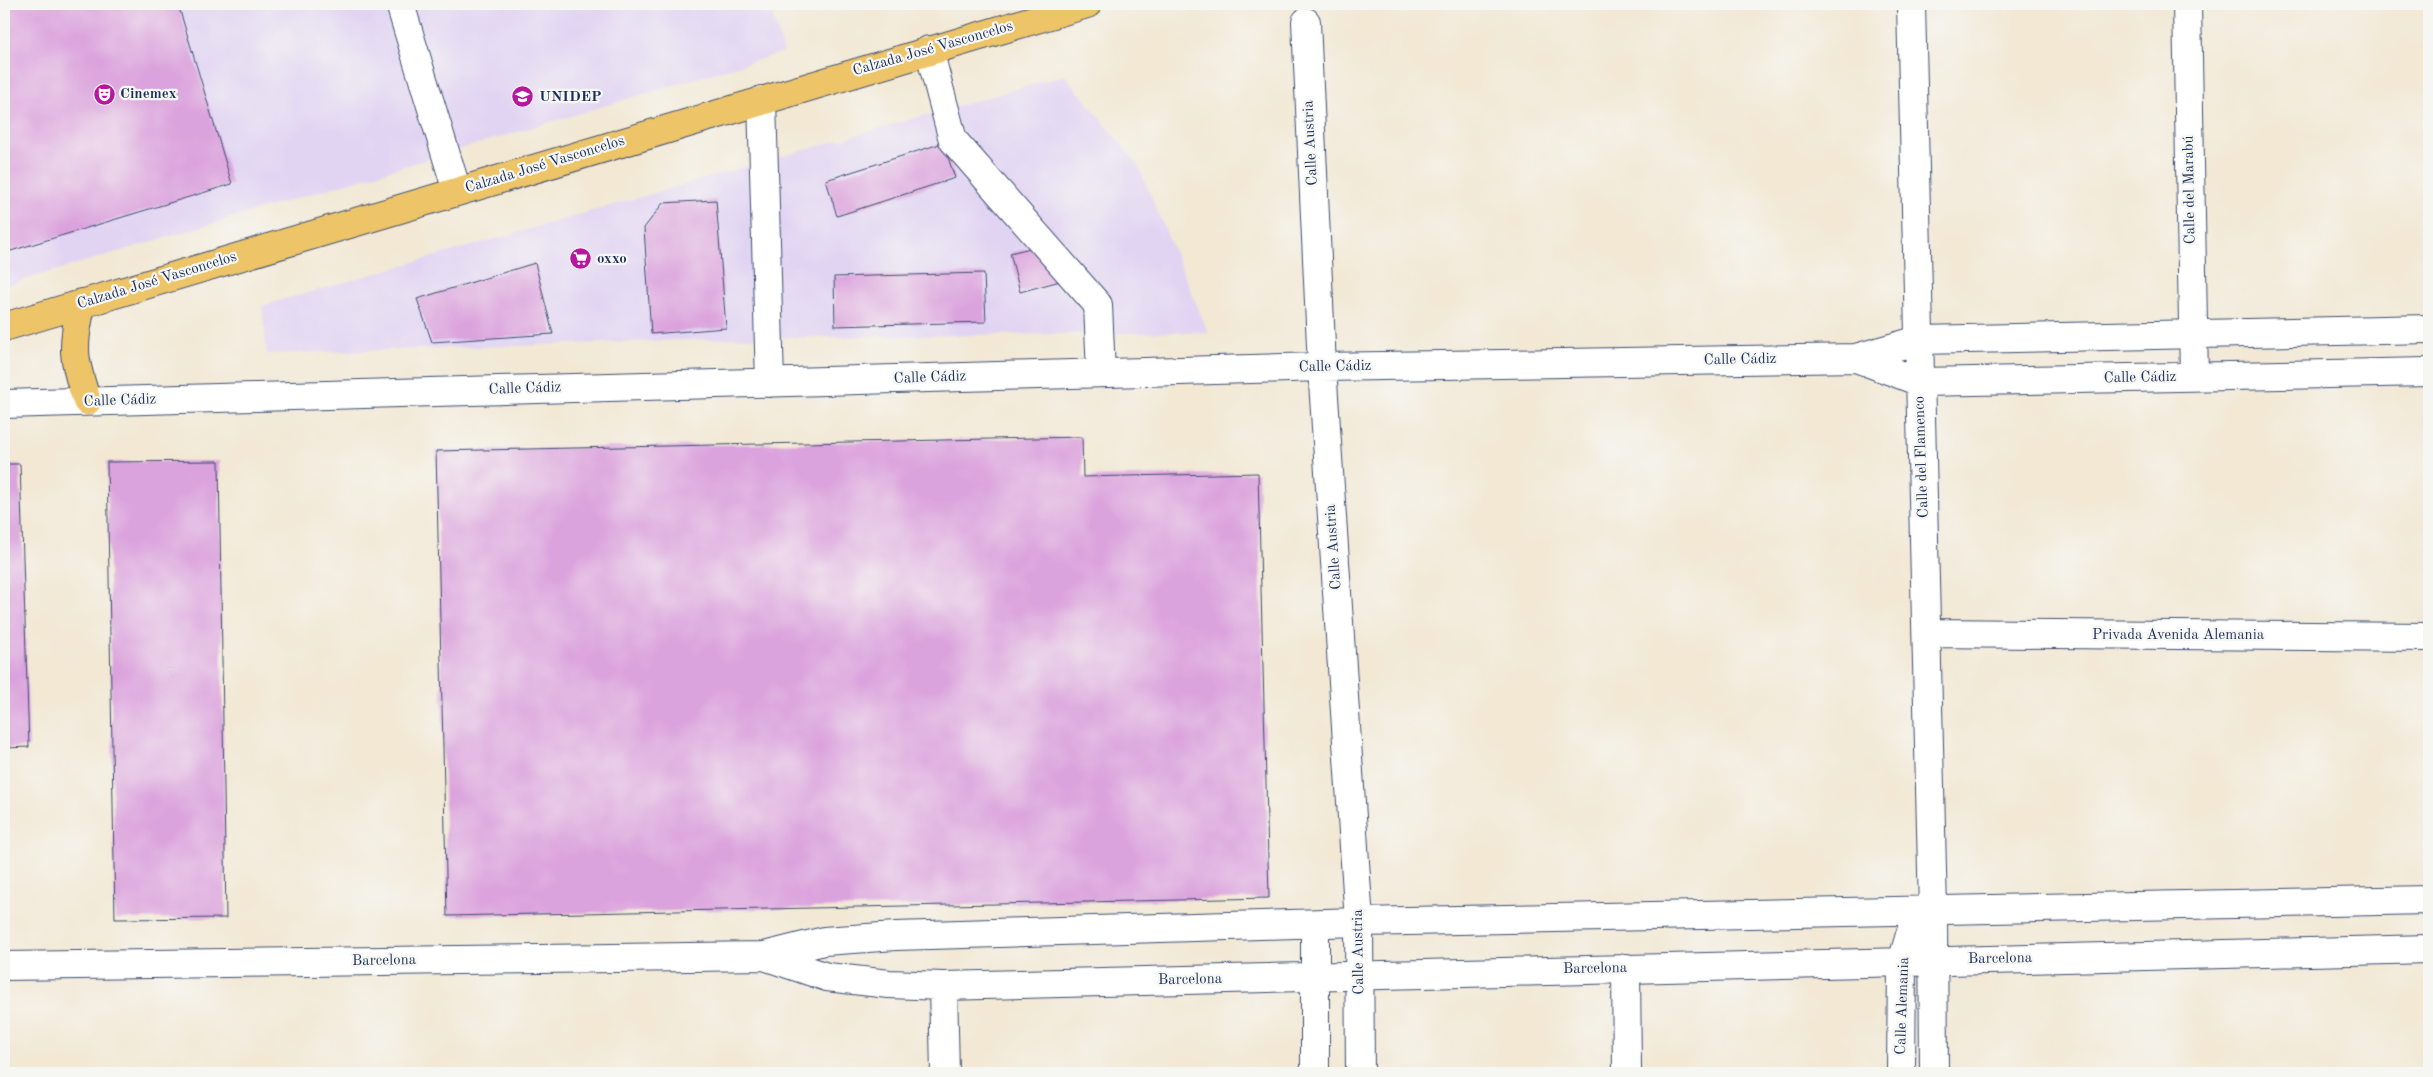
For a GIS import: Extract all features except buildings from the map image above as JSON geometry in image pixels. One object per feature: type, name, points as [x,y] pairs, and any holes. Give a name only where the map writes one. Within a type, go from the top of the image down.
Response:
[{"type":"main road","name":"Calzada José Vasconcelos","points":[[4,326],[1086,4]]},
{"type":"main road","points":[[82,303],[74,335],[76,369],[87,402]]},
{"type":"street","points":[[400,4],[457,191]]},
{"type":"street","name":"Calle del Flamenco","points":[[1911,4],[1927,633],[1925,911]]},
{"type":"street","name":"Calle del Marabú","points":[[2187,4],[2194,376]]},
{"type":"street","name":"Calle Austria","points":[[1306,22],[1322,367],[1359,922],[1360,1073]]},
{"type":"street","points":[[929,50],[953,140],[1098,305],[1100,373]]},
{"type":"street","points":[[762,100],[770,383]]},
{"type":"street","name":"Calle Cádiz","points":[[4,404],[1322,367],[1856,358],[1919,340],[2429,329]]},
{"type":"street","name":"Calle Cádiz","points":[[1856,358],[1920,382],[2429,372]]},
{"type":"street","name":"Privada Avenida Alemania","points":[[1927,633],[2429,637]]},
{"type":"street","name":"Barcelona","points":[[4,966],[764,956],[824,941],[887,937],[1359,922],[2429,900]]},
{"type":"street","name":"Calle Alemania","points":[[1925,911],[1934,960],[1934,1073]]},
{"type":"street","name":"Calle Alemania","points":[[1901,1073],[1902,962],[1925,911]]},
{"type":"street","points":[[1315,924],[1315,1073]]},
{"type":"street","name":"Barcelona","points":[[764,956],[827,977],[889,984],[943,986],[1359,974],[2429,949]]},
{"type":"street","points":[[1626,968],[1627,1073]]},
{"type":"street","points":[[943,986],[945,1073]]},
{"type":"shaded area","points":[[4,4],[769,4],[784,52],[4,286]]},
{"type":"shaded area","points":[[1065,75],[1138,165],[1208,332],[745,338],[267,354],[262,306]]},
{"type":"place","name":"Cinemex","points":[[104,94]]},
{"type":"place","name":"UNIDEP","points":[[523,97]]},
{"type":"place","name":"oxxo","points":[[581,259]]}]
